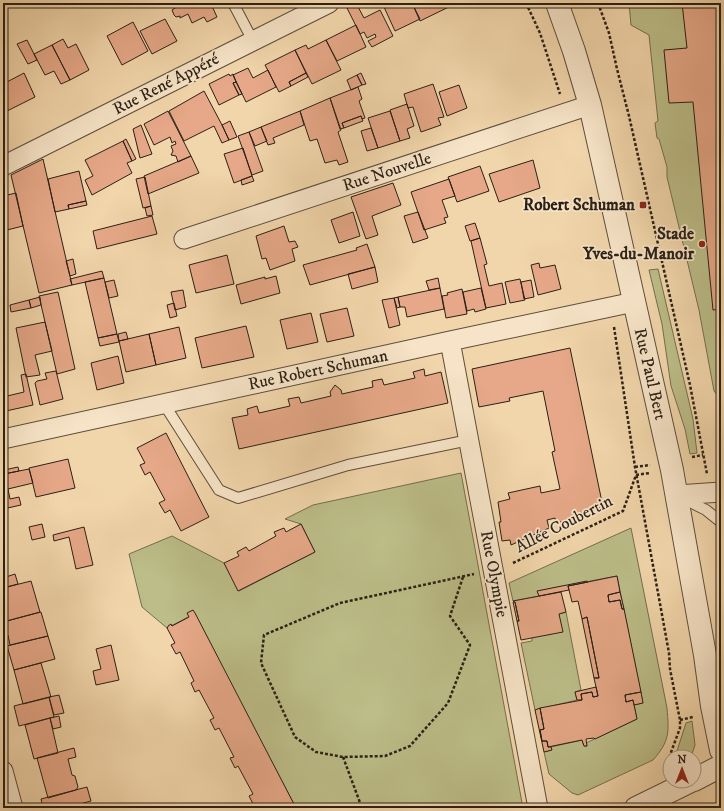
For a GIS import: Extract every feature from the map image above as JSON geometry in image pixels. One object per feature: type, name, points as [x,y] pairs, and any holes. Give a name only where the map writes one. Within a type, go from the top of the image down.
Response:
[{"type":"street","name":"Rue Paul Bert","points":[[557,3],[574,51],[590,104],[672,470],[712,706],[721,750]]},
{"type":"street","name":"Rue René Appéré","points":[[3,166],[253,41],[317,6]]},
{"type":"street","name":"Rue Nouvelle","points":[[184,239],[590,104]]},
{"type":"street","name":"Rue Robert Schuman","points":[[3,439],[634,302]]},
{"type":"street","name":"Rue Olympie","points":[[450,341],[538,808]]},
{"type":"street","points":[[677,496],[716,492]]},
{"type":"street","points":[[702,776],[721,766]]},
{"type":"street","points":[[3,771],[13,808]]},
{"type":"street","points":[[636,808],[675,789]]},
{"type":"lane","points":[[233,3],[253,41]]},
{"type":"lane","points":[[164,404],[219,490],[238,498],[348,466],[469,440]]},
{"type":"lane","points":[[677,496],[706,510],[717,520]]},
{"type":"path","points":[[526,3],[540,33],[566,112]]},
{"type":"path","points":[[598,3],[609,33],[690,386],[716,492]]},
{"type":"path","points":[[611,307],[636,475],[669,653],[674,695],[680,720],[680,728],[672,749]]},
{"type":"path","points":[[636,475],[672,470]]},
{"type":"path","name":"Allée Coubertin","points":[[343,757],[316,752],[295,737],[261,663],[264,635],[340,603],[463,577],[507,566],[623,511],[636,475]]},
{"type":"path","points":[[717,520],[721,555]]},
{"type":"path","points":[[362,808],[343,757],[385,756],[410,746],[448,703],[470,645],[450,616],[463,577]]},
{"type":"green space","name":"Stade Yves-du-Manoir","points":[[629,3],[721,3],[721,399],[714,391],[699,310],[667,177],[667,167],[659,139],[657,138],[655,123],[658,121],[649,35],[631,25]]},
{"type":"green space","points":[[658,269],[693,419],[697,453],[690,454],[685,429],[671,386],[662,324],[649,270]]},
{"type":"green space","points":[[461,473],[523,808],[296,808],[194,614],[167,628],[142,607],[129,554],[172,536],[224,563],[239,591],[315,552],[301,524],[285,519],[313,505]]},
{"type":"green space","points":[[631,528],[667,708],[667,736],[663,747],[653,760],[578,795],[572,793],[549,774],[544,752],[551,750],[551,747],[582,740],[584,746],[587,746],[586,743],[637,719],[634,705],[643,703],[617,576],[538,591],[539,596],[513,601],[509,583]]},
{"type":"green space","points":[[566,612],[581,690],[575,692],[577,700],[535,710],[521,643],[532,641],[532,638],[559,614]]},
{"type":"green space","points":[[692,721],[695,745],[694,749],[678,749],[686,723]]},
{"type":"building","points":[[176,3],[218,3],[212,6],[217,17],[207,22],[204,17],[192,23],[188,14],[180,18],[180,16],[176,17],[174,15],[172,10],[178,6]]},
{"type":"building","points":[[356,3],[364,18],[380,10],[393,36],[372,47],[368,41],[376,37],[375,34],[367,38],[364,32],[360,34],[347,8]]},
{"type":"building","points":[[393,3],[395,7],[403,3],[412,3],[420,19],[395,31],[384,7]]},
{"type":"building","points":[[412,3],[457,3],[420,21]]},
{"type":"building","points":[[682,3],[721,3],[721,309],[713,310],[693,102],[669,103],[664,50],[687,48]]},
{"type":"building","points":[[165,19],[177,41],[152,54],[140,31]]},
{"type":"building","points":[[133,22],[148,51],[122,65],[107,36]]},
{"type":"building","points":[[356,25],[366,47],[337,61],[326,40]]},
{"type":"building","points":[[63,39],[68,48],[76,44],[89,70],[70,80],[52,45]]},
{"type":"building","points":[[27,40],[37,60],[28,64],[17,44]]},
{"type":"building","points":[[326,40],[341,70],[312,84],[295,50],[306,45],[308,49]]},
{"type":"building","points":[[52,45],[70,80],[61,84],[54,71],[45,75],[34,54]]},
{"type":"building","points":[[295,50],[306,73],[289,82],[291,86],[279,92],[265,65]]},
{"type":"building","points":[[248,68],[253,78],[268,70],[276,87],[246,102],[233,75]]},
{"type":"building","points":[[24,73],[35,97],[3,113],[3,79],[5,83]]},
{"type":"building","points":[[306,73],[308,77],[291,86],[289,82]]},
{"type":"building","points":[[361,73],[366,84],[362,85],[357,75]]},
{"type":"building","points":[[229,74],[230,76],[233,74],[236,82],[233,83],[239,95],[219,105],[209,84]]},
{"type":"building","points":[[357,75],[362,85],[351,90],[347,80]]},
{"type":"building","points":[[236,82],[242,94],[239,95],[233,83]]},
{"type":"building","points":[[433,84],[444,117],[438,118],[441,125],[421,132],[413,107],[408,108],[404,94]]},
{"type":"building","points":[[459,85],[467,108],[447,116],[439,92]]},
{"type":"building","points":[[358,87],[362,99],[359,101],[365,118],[362,119],[361,116],[342,123],[344,128],[340,129],[330,98]]},
{"type":"building","points":[[204,91],[229,140],[222,143],[214,126],[184,141],[169,111]]},
{"type":"building","points":[[330,98],[341,130],[338,132],[348,162],[339,165],[337,160],[325,163],[317,139],[310,141],[300,111]]},
{"type":"building","points":[[407,104],[414,126],[407,129],[410,138],[400,141],[390,110]]},
{"type":"building","points":[[168,111],[191,156],[178,162],[176,156],[171,155],[173,151],[171,146],[176,144],[175,141],[172,143],[170,137],[154,145],[144,124]]},
{"type":"building","points":[[300,111],[304,125],[273,138],[275,143],[268,145],[261,127]]},
{"type":"building","points":[[390,111],[400,141],[378,148],[368,118]]},
{"type":"building","points":[[361,116],[363,121],[344,128],[342,123]]},
{"type":"building","points":[[230,121],[237,137],[229,140],[222,125]]},
{"type":"building","points":[[141,125],[152,154],[140,158],[133,129]]},
{"type":"building","points":[[261,127],[267,141],[255,146],[249,132]]},
{"type":"building","points":[[371,128],[378,148],[367,151],[361,131]]},
{"type":"building","points":[[249,132],[263,171],[252,175],[238,136]]},
{"type":"building","points":[[126,139],[136,159],[132,161],[123,141]]},
{"type":"building","points":[[123,141],[132,161],[127,163],[132,173],[92,195],[85,180],[93,176],[85,160]]},
{"type":"building","points":[[243,148],[252,176],[234,183],[224,154]]},
{"type":"building","points":[[191,156],[199,173],[148,194],[144,176]]},
{"type":"building","points":[[43,159],[72,285],[39,293],[11,175]]},
{"type":"building","points":[[533,160],[540,188],[499,202],[489,174]]},
{"type":"building","points":[[480,166],[489,191],[457,202],[448,177]]},
{"type":"building","points":[[79,171],[86,201],[68,205],[69,209],[55,212],[48,179]]},
{"type":"building","points":[[252,176],[254,181],[242,185],[241,180]]},
{"type":"building","points":[[145,177],[151,206],[143,208],[136,179]]},
{"type":"building","points":[[449,179],[455,196],[442,200],[448,217],[444,218],[446,223],[424,230],[411,192]]},
{"type":"building","points":[[393,183],[401,205],[372,216],[378,235],[366,239],[351,197]]},
{"type":"building","points":[[16,193],[23,226],[3,231],[3,196]]},
{"type":"building","points":[[86,201],[87,205],[69,209],[68,205]]},
{"type":"building","points":[[151,206],[153,215],[147,216],[145,208]]},
{"type":"building","points":[[353,212],[360,236],[339,243],[331,220]]},
{"type":"building","points":[[418,212],[428,238],[413,243],[404,216]]},
{"type":"building","points":[[152,216],[157,234],[97,249],[93,231]]},
{"type":"building","points":[[475,223],[480,238],[470,241],[465,226]]},
{"type":"building","points":[[284,226],[289,242],[295,241],[298,247],[292,249],[295,261],[270,270],[266,258],[262,259],[256,236]]},
{"type":"building","points":[[480,238],[487,264],[484,265],[489,286],[502,283],[506,304],[486,308],[471,241]]},
{"type":"building","points":[[367,244],[375,267],[310,285],[303,265],[357,250],[356,248]]},
{"type":"building","points":[[227,255],[234,284],[196,293],[189,265]]},
{"type":"building","points":[[73,259],[76,274],[70,276],[66,261]]},
{"type":"building","points":[[539,263],[540,268],[555,265],[561,289],[538,295],[531,265]]},
{"type":"building","points":[[375,267],[378,282],[352,289],[348,274]]},
{"type":"building","points":[[102,271],[104,278],[72,285],[70,279]]},
{"type":"building","points":[[276,276],[280,293],[241,304],[236,285],[265,277],[265,279]]},
{"type":"building","points":[[104,278],[117,334],[98,338],[85,282]]},
{"type":"building","points":[[438,278],[440,288],[429,290],[426,281]]},
{"type":"building","points":[[520,279],[525,300],[510,303],[505,282]]},
{"type":"building","points":[[114,280],[118,296],[109,298],[105,282]]},
{"type":"building","points":[[531,280],[534,297],[524,299],[521,282]]},
{"type":"building","points":[[440,288],[444,309],[407,317],[405,307],[400,307],[398,297]]},
{"type":"building","points":[[481,288],[486,309],[475,312],[474,309],[467,311],[463,292]]},
{"type":"building","points":[[462,289],[467,314],[446,318],[442,296]]},
{"type":"building","points":[[183,290],[186,307],[175,310],[171,292]]},
{"type":"building","points":[[58,292],[75,369],[57,374],[39,296]]},
{"type":"building","points":[[40,297],[41,305],[31,308],[29,300]]},
{"type":"building","points":[[398,297],[400,307],[397,308],[394,298]]},
{"type":"building","points":[[394,298],[400,325],[389,328],[382,300]]},
{"type":"building","points":[[29,300],[31,308],[11,312],[10,305]]},
{"type":"building","points":[[174,303],[177,316],[170,318],[167,305]]},
{"type":"building","points":[[347,308],[354,336],[327,342],[320,314]]},
{"type":"building","points":[[311,313],[318,342],[287,349],[280,320]]},
{"type":"building","points":[[45,322],[52,351],[35,355],[40,375],[26,377],[16,328]]},
{"type":"building","points":[[246,326],[254,357],[202,368],[195,338]]},
{"type":"building","points":[[179,327],[186,358],[156,365],[149,334]]},
{"type":"building","points":[[126,332],[128,339],[119,341],[118,334]]},
{"type":"building","points":[[117,334],[119,342],[100,346],[98,338]]},
{"type":"building","points":[[149,334],[156,365],[126,372],[119,341]]},
{"type":"building","points":[[570,348],[603,507],[587,510],[556,524],[555,518],[547,520],[549,528],[511,545],[510,540],[502,541],[498,502],[510,499],[508,493],[540,486],[541,493],[560,489],[552,452],[555,451],[543,391],[509,398],[510,401],[479,407],[472,369]]},
{"type":"building","points":[[118,356],[124,383],[97,390],[91,363]]},
{"type":"building","points":[[424,369],[425,376],[441,372],[448,403],[239,449],[232,418],[248,415],[247,409],[257,406],[259,413],[290,406],[288,399],[299,397],[301,403],[331,396],[330,392],[335,385],[341,390],[342,394],[373,387],[372,381],[382,379],[384,385],[415,378],[413,372]]},
{"type":"building","points":[[56,371],[63,399],[40,405],[35,383],[37,381],[47,379],[45,373]]},
{"type":"building","points":[[26,374],[33,405],[6,411],[3,397],[24,392],[21,375]]},
{"type":"building","points":[[166,433],[209,517],[181,531],[170,510],[165,513],[159,503],[165,500],[150,472],[145,475],[140,465],[145,463],[137,448]]},
{"type":"building","points":[[68,459],[75,488],[36,497],[29,468]]},
{"type":"building","points":[[18,467],[19,471],[4,474],[4,470]]},
{"type":"building","points":[[29,469],[33,483],[8,489],[10,499],[19,497],[21,505],[3,509],[3,470],[4,474]]},
{"type":"building","points":[[42,524],[45,537],[32,540],[29,527]]},
{"type":"building","points":[[301,524],[315,552],[238,591],[224,563],[239,556],[237,552],[246,547],[249,551],[276,536],[274,532],[284,528],[286,532]]},
{"type":"building","points":[[84,527],[93,565],[76,569],[69,537],[54,541],[53,535]]},
{"type":"building","points":[[15,574],[18,584],[3,588],[3,578]]},
{"type":"building","points":[[617,576],[620,592],[608,595],[609,602],[620,600],[622,609],[624,609],[641,692],[625,695],[626,702],[633,700],[637,719],[595,739],[586,739],[587,746],[584,746],[582,740],[548,747],[547,741],[542,741],[540,730],[544,729],[540,708],[582,700],[581,694],[592,692],[593,697],[598,696],[594,678],[599,678],[587,617],[582,619],[578,601],[572,602],[568,586]]},
{"type":"building","points":[[31,581],[40,612],[3,622],[3,588]]},
{"type":"building","points":[[588,582],[568,586],[569,590],[539,596],[537,591]]},
{"type":"building","points":[[561,592],[566,612],[559,614],[563,632],[521,640],[517,621],[519,621],[515,602],[513,601]]},
{"type":"building","points":[[620,592],[624,609],[622,609],[620,600],[609,602],[608,595]]},
{"type":"building","points":[[513,602],[515,602],[519,621],[517,621]]},
{"type":"building","points":[[193,610],[296,808],[260,808],[258,804],[254,806],[249,796],[253,794],[238,766],[235,768],[230,758],[234,757],[219,728],[215,730],[210,720],[214,718],[199,690],[195,692],[191,683],[194,681],[180,652],[176,654],[171,645],[175,643],[167,628],[168,626],[171,624],[172,626],[189,617],[187,613]]},
{"type":"building","points":[[41,612],[48,636],[10,645],[8,635],[3,636],[3,622]]},
{"type":"building","points":[[587,617],[599,678],[594,678],[582,619]]},
{"type":"building","points":[[48,636],[55,659],[14,670],[7,646]]},
{"type":"building","points":[[111,645],[119,680],[96,685],[93,671],[101,669],[96,649]]},
{"type":"building","points":[[41,663],[51,697],[23,704],[14,670]]},
{"type":"building","points":[[596,687],[598,696],[593,697],[592,692],[581,694],[582,700],[577,700],[575,692]]},
{"type":"building","points":[[641,692],[643,703],[634,705],[633,700],[626,702],[625,695]]},
{"type":"building","points":[[59,695],[64,713],[54,715],[49,697]]},
{"type":"building","points":[[49,697],[54,717],[19,726],[14,706]]},
{"type":"building","points":[[540,708],[544,729],[540,730],[542,741],[547,741],[548,747],[551,747],[552,750],[544,752],[535,710]]},
{"type":"building","points":[[59,716],[61,727],[53,729],[50,718]]},
{"type":"building","points":[[50,718],[58,753],[34,759],[25,725]]},
{"type":"building","points":[[74,748],[76,757],[68,759],[72,775],[75,776],[78,787],[76,790],[48,798],[37,758]]},
{"type":"building","points":[[87,787],[91,801],[65,808],[43,808],[41,799]]},
{"type":"place","name":"Robert Schuman","points":[[643,205]]},
{"type":"place","name":"Stade Yves-du-Manoir","points":[[702,244]]}]
